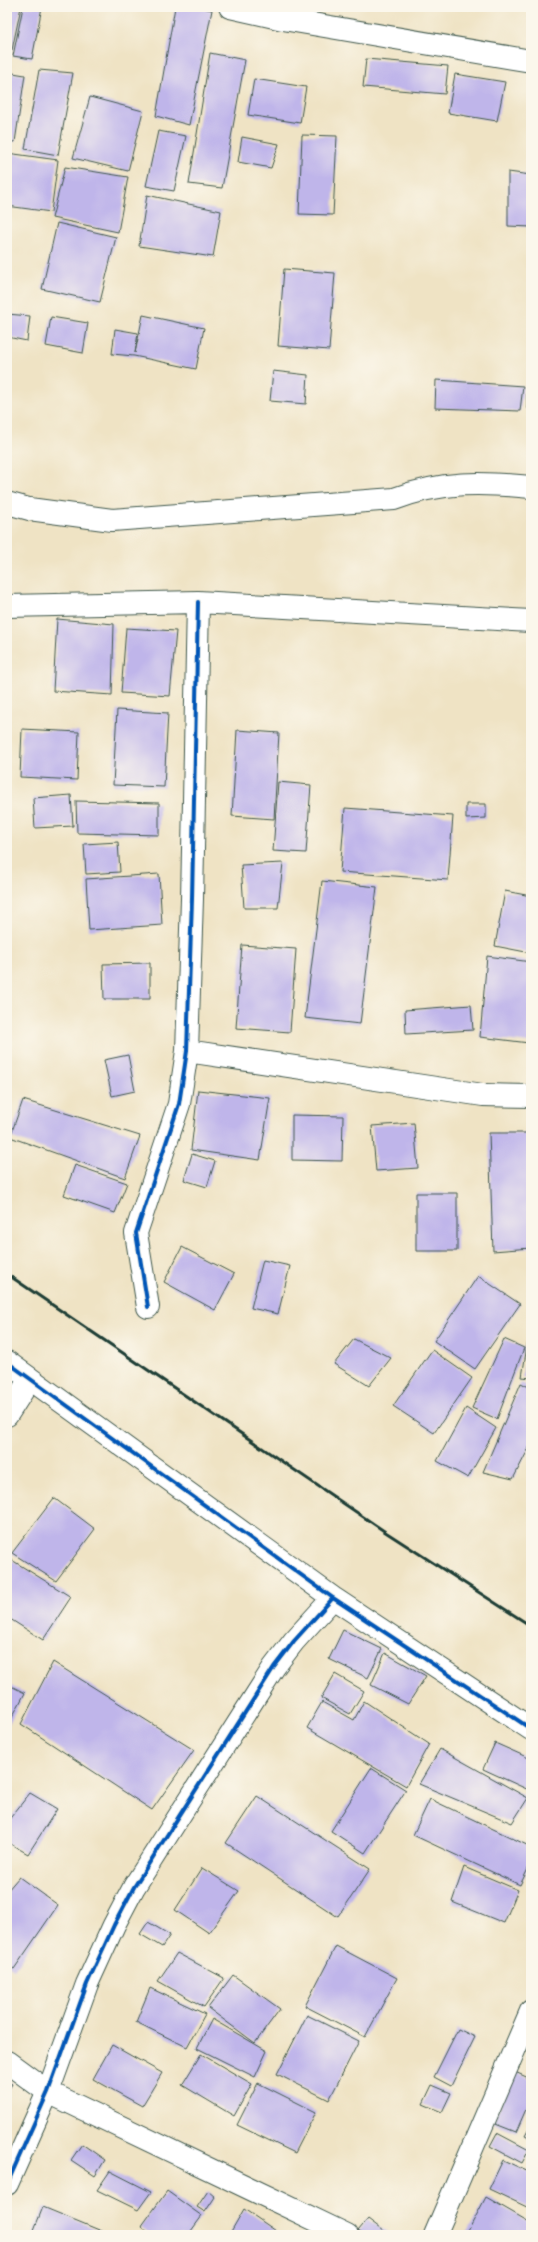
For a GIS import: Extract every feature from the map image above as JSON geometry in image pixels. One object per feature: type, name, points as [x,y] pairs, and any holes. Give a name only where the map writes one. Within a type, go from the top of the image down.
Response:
[{"type":"street","points":[[230,7],[283,19],[531,61]]},
{"type":"street","points":[[7,503],[29,510],[112,520],[394,499],[420,489],[458,484],[491,483],[531,487]]},
{"type":"street","points":[[7,606],[198,602],[531,621]]},
{"type":"street","points":[[148,1307],[136,1233],[179,1104],[187,1051],[192,899],[198,602]]},
{"type":"street","points":[[187,1051],[483,1095],[531,1096]]},
{"type":"street","points":[[7,1362],[333,1598],[531,1729]]},
{"type":"street","points":[[7,1415],[30,1379]]},
{"type":"street","points":[[7,2184],[48,2092],[87,1984],[114,1925],[134,1887],[274,1667],[294,1641],[333,1598]]},
{"type":"street","points":[[435,2235],[531,2011]]},
{"type":"street","points":[[7,2062],[48,2092],[347,2235]]},
{"type":"building","points":[[7,7],[21,7],[12,50],[7,52]]},
{"type":"building","points":[[23,7],[42,7],[32,59],[13,56]]},
{"type":"building","points":[[175,7],[198,7],[212,10],[189,125],[156,116]]},
{"type":"building","points":[[210,53],[245,60],[222,188],[189,184]]},
{"type":"building","points":[[366,59],[448,66],[445,94],[363,87]]},
{"type":"building","points":[[39,70],[73,73],[58,155],[25,149]]},
{"type":"building","points":[[7,72],[25,75],[15,142],[7,141]]},
{"type":"building","points":[[455,74],[505,82],[497,121],[448,113]]},
{"type":"building","points":[[254,79],[306,87],[300,123],[248,115]]},
{"type":"building","points":[[90,97],[143,111],[128,171],[73,158]]},
{"type":"building","points":[[158,131],[186,136],[174,191],[146,186]]},
{"type":"building","points":[[302,135],[337,136],[333,215],[299,214]]},
{"type":"building","points":[[242,137],[279,144],[271,168],[238,162]]},
{"type":"building","points":[[7,153],[58,160],[51,212],[7,206]]},
{"type":"building","points":[[65,167],[128,177],[118,232],[52,218]]},
{"type":"building","points":[[508,172],[531,175],[531,227],[508,226]]},
{"type":"building","points":[[147,195],[221,211],[213,257],[139,246]]},
{"type":"building","points":[[57,223],[116,237],[100,302],[42,289]]},
{"type":"building","points":[[284,269],[335,273],[329,350],[278,346]]},
{"type":"building","points":[[7,314],[30,316],[27,341],[7,337]]},
{"type":"building","points":[[143,315],[204,328],[196,369],[134,356],[112,354],[115,329],[138,333],[135,353]]},
{"type":"building","points":[[51,317],[88,323],[83,353],[46,346]]},
{"type":"building","points":[[273,371],[308,375],[306,404],[270,401]]},
{"type":"building","points":[[436,380],[523,386],[520,411],[435,408]]},
{"type":"building","points":[[527,382],[531,382],[531,408],[527,408]]},
{"type":"building","points":[[57,619],[114,624],[112,695],[53,691]]},
{"type":"building","points":[[126,628],[176,631],[170,696],[121,693]]},
{"type":"building","points":[[117,710],[168,713],[164,787],[113,785]]},
{"type":"building","points":[[22,729],[79,732],[77,780],[20,777]]},
{"type":"building","points":[[237,730],[279,733],[274,819],[232,816]]},
{"type":"building","points":[[278,782],[311,785],[306,853],[273,851]]},
{"type":"building","points":[[71,795],[73,826],[35,828],[33,798]]},
{"type":"building","points":[[76,801],[159,803],[159,835],[77,833]]},
{"type":"building","points":[[466,804],[486,804],[486,818],[466,819]]},
{"type":"building","points":[[345,808],[453,816],[448,880],[340,872]]},
{"type":"building","points":[[118,842],[120,872],[86,874],[84,844]]},
{"type":"building","points":[[283,863],[278,908],[244,908],[241,865]]},
{"type":"building","points":[[159,874],[162,925],[89,930],[86,879]]},
{"type":"building","points":[[322,881],[377,887],[360,1024],[305,1018]]},
{"type":"building","points":[[505,891],[531,896],[531,953],[495,946]]},
{"type":"building","points":[[242,945],[296,949],[290,1032],[236,1028]]},
{"type":"building","points":[[487,956],[531,962],[531,1029],[529,1043],[480,1037]]},
{"type":"building","points":[[150,963],[150,999],[104,999],[103,964]]},
{"type":"building","points":[[471,1005],[473,1030],[406,1034],[405,1010]]},
{"type":"building","points":[[128,1055],[135,1091],[112,1096],[104,1060]]},
{"type":"building","points":[[198,1090],[270,1098],[260,1160],[191,1150]]},
{"type":"building","points":[[23,1100],[140,1136],[125,1178],[10,1137]]},
{"type":"building","points":[[292,1115],[343,1116],[342,1161],[292,1160]]},
{"type":"building","points":[[414,1123],[418,1168],[376,1171],[372,1126]]},
{"type":"building","points":[[489,1133],[531,1133],[531,1248],[493,1251]]},
{"type":"building","points":[[192,1154],[215,1161],[207,1187],[184,1180]]},
{"type":"building","points":[[75,1165],[127,1183],[115,1213],[64,1195]]},
{"type":"building","points":[[416,1193],[457,1193],[457,1251],[416,1251]]},
{"type":"building","points":[[182,1247],[234,1274],[215,1310],[164,1282]]},
{"type":"building","points":[[263,1260],[290,1266],[278,1314],[251,1308]]},
{"type":"building","points":[[478,1276],[520,1304],[475,1369],[434,1341]]},
{"type":"building","points":[[354,1339],[391,1358],[369,1386],[334,1364]]},
{"type":"building","points":[[504,1339],[524,1348],[497,1419],[472,1408]]},
{"type":"building","points":[[528,1340],[531,1340],[531,1378],[522,1377]]},
{"type":"building","points":[[432,1350],[472,1378],[434,1433],[393,1406]]},
{"type":"building","points":[[521,1383],[531,1388],[531,1444],[513,1479],[483,1472]]},
{"type":"building","points":[[466,1408],[496,1428],[468,1478],[437,1461]]},
{"type":"building","points":[[54,1498],[95,1529],[56,1581],[12,1553]]},
{"type":"building","points":[[7,1557],[71,1597],[43,1640],[7,1617]]},
{"type":"building","points":[[343,1630],[382,1649],[368,1678],[329,1659]]},
{"type":"building","points":[[385,1653],[426,1676],[408,1704],[371,1685]]},
{"type":"building","points":[[53,1662],[194,1750],[152,1810],[21,1724]]},
{"type":"building","points":[[335,1674],[364,1691],[350,1714],[321,1698]]},
{"type":"building","points":[[7,1684],[25,1693],[7,1727]]},
{"type":"building","points":[[364,1701],[429,1744],[406,1786],[307,1728],[322,1702],[354,1720]]},
{"type":"building","points":[[495,1743],[531,1759],[531,1791],[483,1769]]},
{"type":"building","points":[[440,1749],[528,1798],[512,1823],[419,1784]]},
{"type":"building","points":[[371,1768],[406,1790],[365,1853],[331,1831]]},
{"type":"building","points":[[30,1793],[57,1809],[28,1854],[7,1842],[7,1822]]},
{"type":"building","points":[[257,1796],[370,1869],[338,1917],[226,1843]]},
{"type":"building","points":[[430,1799],[531,1847],[531,1863],[520,1885],[413,1835]]},
{"type":"building","points":[[464,1867],[518,1890],[504,1923],[452,1902]]},
{"type":"building","points":[[202,1868],[239,1891],[209,1933],[175,1910]]},
{"type":"building","points":[[19,1877],[58,1905],[14,1969],[7,1965],[7,1891]]},
{"type":"building","points":[[148,1922],[170,1935],[162,1947],[140,1934]]},
{"type":"building","points":[[336,1946],[397,1978],[365,2037],[305,2006]]},
{"type":"building","points":[[177,1953],[224,1978],[204,2007],[158,1981]]},
{"type":"building","points":[[233,1975],[280,2009],[255,2043],[208,2008]]},
{"type":"building","points":[[150,1988],[205,2014],[187,2047],[136,2022]]},
{"type":"building","points":[[307,2015],[359,2041],[329,2100],[277,2074]]},
{"type":"building","points":[[212,2019],[267,2051],[255,2077],[197,2048]]},
{"type":"building","points":[[458,2029],[475,2037],[451,2086],[434,2077]]},
{"type":"building","points":[[112,2045],[162,2073],[142,2106],[93,2079]]},
{"type":"building","points":[[201,2054],[252,2084],[234,2116],[182,2085]]},
{"type":"building","points":[[515,2072],[531,2079],[531,2098],[516,2132],[493,2123]]},
{"type":"building","points":[[7,2081],[12,2084],[7,2092]]},
{"type":"building","points":[[258,2083],[316,2112],[295,2153],[237,2125]]},
{"type":"building","points":[[432,2085],[451,2093],[442,2112],[423,2104]]},
{"type":"building","points":[[531,2124],[531,2138],[525,2135]]},
{"type":"building","points":[[497,2133],[529,2150],[522,2163],[490,2146]]},
{"type":"building","points":[[82,2144],[105,2160],[95,2176],[71,2160]]},
{"type":"building","points":[[503,2160],[531,2173],[531,2209],[489,2189]]},
{"type":"building","points":[[110,2171],[151,2192],[138,2210],[97,2190]]},
{"type":"building","points":[[167,2191],[202,2216],[188,2235],[152,2235],[141,2227]]},
{"type":"building","points":[[208,2191],[215,2197],[205,2212],[197,2207]]},
{"type":"building","points":[[486,2197],[531,2223],[531,2235],[466,2235]]},
{"type":"building","points":[[43,2207],[104,2232],[103,2235],[32,2235]]},
{"type":"building","points":[[244,2209],[282,2235],[229,2235]]},
{"type":"building","points":[[368,2219],[388,2234],[364,2235],[358,2231]]},
{"type":"railway","points":[[7,1274],[387,1533],[531,1626]]},
{"type":"cycle path","points":[[148,1307],[136,1233],[179,1104],[187,1051],[192,899],[198,602]]},
{"type":"cycle path","points":[[7,1362],[333,1598],[531,1729]]},
{"type":"cycle path","points":[[7,2184],[48,2092],[87,1984],[114,1925],[134,1887],[274,1667],[294,1641],[333,1598]]}]
